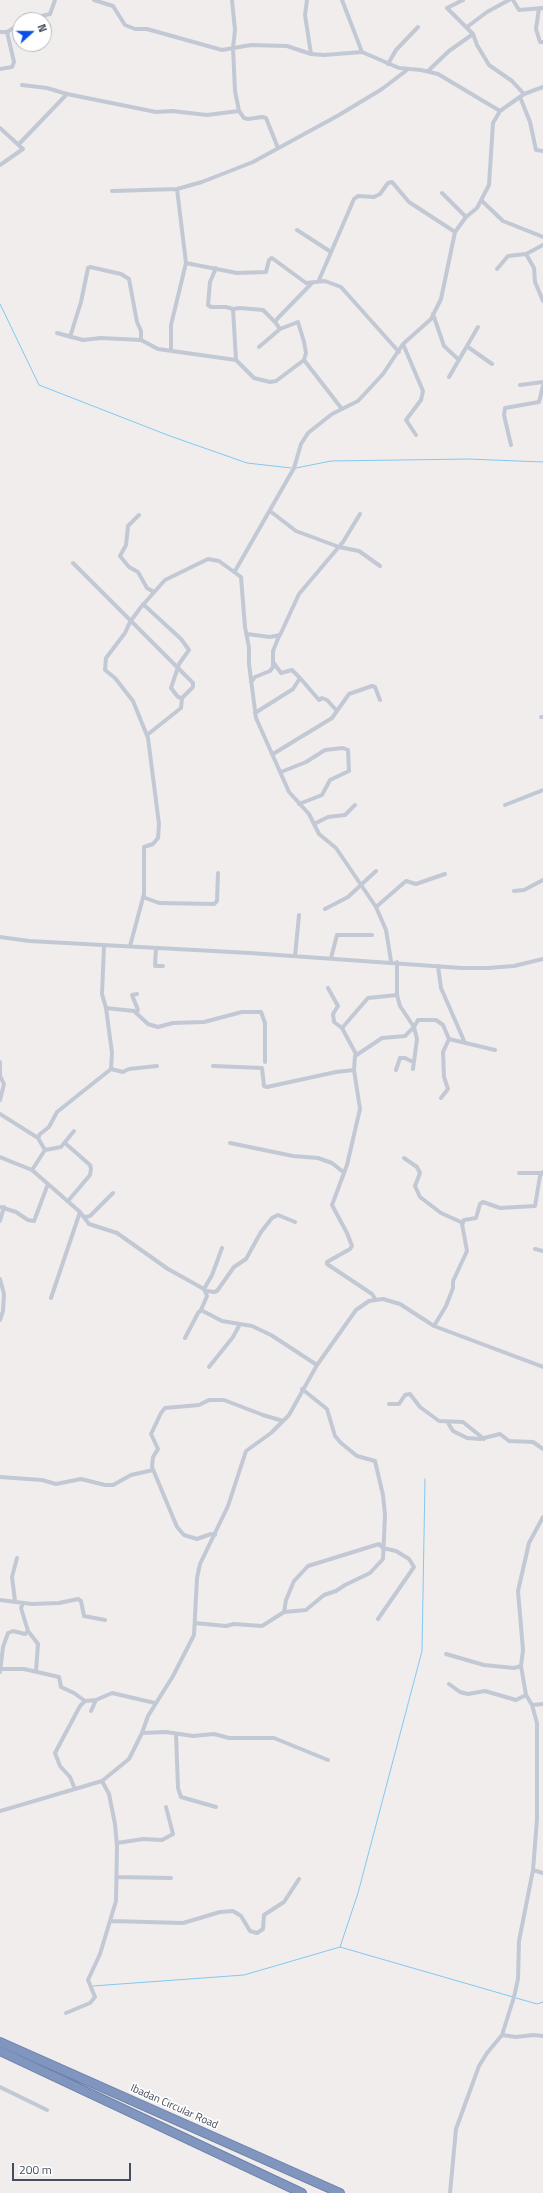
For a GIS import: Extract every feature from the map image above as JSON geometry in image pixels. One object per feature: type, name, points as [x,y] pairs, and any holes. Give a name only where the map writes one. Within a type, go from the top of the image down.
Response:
[{"type":"highway","name":"Ibadan Circular Road","points":[[0,2042],[340,2193]]},
{"type":"highway","name":"Ibadan Circular Road","points":[[0,2050],[302,2193]]},
{"type":"street","points":[[51,12],[55,0]]},
{"type":"street","points":[[94,0],[113,6],[125,25],[134,29],[147,29],[222,50],[251,45],[287,46],[311,54],[324,55],[362,52],[388,64],[407,70],[428,71],[448,79],[500,111]]},
{"type":"street","points":[[232,0],[235,30],[233,48],[235,91],[239,111],[244,118],[248,119],[262,116],[266,118],[278,148]]},
{"type":"street","points":[[307,0],[305,15],[311,54]]},
{"type":"street","points":[[342,0],[362,52]]},
{"type":"street","points":[[463,0],[448,8],[468,27],[489,65],[512,81],[522,96],[530,122],[536,150],[543,151]]},
{"type":"street","points":[[468,27],[487,12],[509,0]]},
{"type":"street","points":[[513,0],[519,10],[541,8],[536,29],[540,42],[543,42]]},
{"type":"street","points":[[388,64],[396,50],[418,27]]},
{"type":"street","points":[[0,32],[8,32],[12,29]]},
{"type":"street","points":[[0,69],[12,67],[13,64],[8,32]]},
{"type":"street","points":[[428,71],[449,51],[473,34]]},
{"type":"street","points":[[112,191],[177,189],[202,182],[253,162],[339,115],[382,89],[407,70]]},
{"type":"street","points":[[22,85],[47,88],[67,94],[156,112],[172,111],[206,115],[239,111]]},
{"type":"street","points":[[234,571],[294,468],[301,444],[308,433],[342,409],[358,401],[368,391],[399,352],[403,344],[431,319],[441,299],[455,232],[466,217],[482,201],[489,185],[493,123],[500,111],[522,96],[543,86]]},
{"type":"street","points":[[19,144],[67,94]]},
{"type":"street","points":[[0,128],[23,149],[0,166]]},
{"type":"street","points":[[319,280],[354,198],[358,196],[374,197],[380,194],[388,183],[392,182],[409,202],[455,232]]},
{"type":"street","points":[[170,350],[171,325],[186,263],[177,189]]},
{"type":"street","points":[[442,193],[466,217]]},
{"type":"street","points":[[482,201],[503,221],[543,237]]},
{"type":"street","points":[[297,230],[331,252]]},
{"type":"street","points":[[497,269],[508,256],[526,254],[543,245]]},
{"type":"street","points":[[526,254],[534,268],[535,282],[543,300]]},
{"type":"street","points":[[186,263],[237,272],[266,272],[269,260],[272,258],[306,283],[312,283],[319,280],[341,287],[399,352]]},
{"type":"street","points":[[70,337],[81,302],[88,268],[90,267],[121,274],[129,279],[137,322],[141,331],[141,340]]},
{"type":"street","points":[[216,268],[210,282],[208,305],[211,307],[263,310],[280,329]]},
{"type":"street","points":[[275,322],[312,283]]},
{"type":"street","points":[[233,309],[236,360]]},
{"type":"street","points":[[433,314],[446,350],[459,360]]},
{"type":"street","points":[[57,333],[83,340],[100,338],[141,340],[158,349],[236,360],[254,378],[270,382],[276,381],[304,360],[306,353],[298,322],[294,322],[280,329],[259,347]]},
{"type":"street","points":[[449,378],[478,327]]},
{"type":"street","points":[[403,344],[423,391],[421,400],[406,420],[416,435]]},
{"type":"street","points":[[468,347],[492,364]]},
{"type":"street","points":[[304,360],[342,409]]},
{"type":"street","points":[[520,385],[543,382]]},
{"type":"street","points":[[511,445],[504,415],[505,408],[539,402],[543,386]]},
{"type":"street","points":[[270,511],[296,531],[339,547],[358,551],[380,566]]},
{"type":"street","points":[[139,514],[128,526],[126,545],[120,556],[129,567],[138,572],[147,588],[154,592]]},
{"type":"street","points":[[252,682],[256,677],[270,671],[273,662],[273,651],[299,594],[339,547],[360,514]]},
{"type":"street","points":[[130,946],[143,897],[145,877],[144,847],[153,844],[158,838],[159,824],[147,735],[133,701],[114,678],[105,670],[106,658],[125,634],[130,622],[143,604],[164,580],[208,559],[218,561],[238,573],[243,581],[255,713],[289,792],[309,814],[319,834],[336,848],[359,885],[376,907],[386,930],[391,962]]},
{"type":"street","points":[[73,563],[177,670],[193,684],[193,687],[182,698],[180,708],[147,735]]},
{"type":"street","points":[[143,604],[181,639],[189,650],[177,670],[171,688],[178,697],[182,698]]},
{"type":"street","points":[[247,634],[270,637],[280,635]]},
{"type":"street","points":[[273,662],[281,673],[292,670],[319,700],[322,698],[327,700],[337,711]]},
{"type":"street","points":[[255,713],[294,689],[300,678]]},
{"type":"street","points":[[273,754],[332,718],[349,694],[369,686],[375,687],[380,700]]},
{"type":"street","points":[[281,772],[306,762],[325,750],[343,748],[348,750],[349,772],[330,780],[322,795],[299,804]]},
{"type":"street","points":[[505,805],[543,790]]},
{"type":"street","points":[[314,824],[328,817],[345,815],[355,804]]},
{"type":"street","points":[[325,909],[348,897],[359,885],[376,871]]},
{"type":"street","points":[[143,897],[159,903],[214,904],[217,901],[218,873]]},
{"type":"street","points":[[376,907],[406,881],[416,884],[445,874]]},
{"type":"street","points":[[514,891],[524,890],[543,880]]},
{"type":"street","points":[[295,956],[299,915]]},
{"type":"street","points":[[331,958],[334,941],[337,935],[372,934]]},
{"type":"street","points":[[0,937],[104,946],[130,946],[331,958],[438,966],[488,968],[514,966],[543,959]]},
{"type":"street","points":[[38,1138],[53,1122],[57,1112],[111,1069],[112,1053],[106,1008],[102,994],[104,946]]},
{"type":"street","points":[[156,948],[155,966],[163,966]]},
{"type":"street","points":[[397,962],[397,995],[400,1006],[414,1027],[417,1039],[413,1069]]},
{"type":"street","points":[[438,966],[441,988],[465,1043]]},
{"type":"street","points":[[328,988],[338,1006],[333,1014],[334,1022],[342,1028],[356,1054],[354,1070],[360,1109],[352,1143],[332,1205],[347,1233],[352,1246],[350,1249],[327,1262],[327,1264],[372,1294],[376,1300]]},
{"type":"street","points":[[136,1012],[138,1010],[132,995],[137,994]]},
{"type":"street","points":[[342,1028],[368,998],[397,995]]},
{"type":"street","points":[[106,1008],[136,1012],[148,1024],[158,1027],[173,1023],[204,1022],[242,1012],[260,1012],[265,1023],[265,1062]]},
{"type":"street","points":[[356,1054],[372,1047],[382,1038],[405,1036],[414,1027],[418,1020],[436,1020],[443,1025],[449,1038],[495,1050]]},
{"type":"street","points":[[441,1098],[448,1089],[444,1077],[443,1052],[449,1038]]},
{"type":"street","points":[[396,1070],[400,1058],[405,1058],[413,1062]]},
{"type":"street","points":[[0,1062],[0,1076],[4,1084],[0,1100]]},
{"type":"street","points":[[111,1069],[123,1072],[157,1066]]},
{"type":"street","points":[[213,1066],[262,1068],[264,1086],[267,1087],[336,1072],[354,1070]]},
{"type":"street","points":[[0,1114],[38,1138],[45,1150]]},
{"type":"street","points":[[32,1170],[45,1150],[61,1147],[74,1131]]},
{"type":"street","points":[[65,1143],[90,1165],[91,1169],[90,1175],[68,1201]]},
{"type":"street","points":[[230,1143],[293,1156],[318,1158],[332,1163],[343,1172]]},
{"type":"street","points":[[0,1157],[32,1170],[80,1212],[89,1224],[117,1233],[176,1274],[205,1290],[214,1292],[217,1291],[234,1267],[246,1259],[269,1220],[278,1215],[295,1222]]},
{"type":"street","points":[[404,1158],[416,1167],[420,1173],[415,1186],[420,1197],[441,1213],[463,1223]]},
{"type":"street","points":[[463,1223],[464,1220],[476,1218],[480,1204],[483,1202],[500,1208],[536,1206],[542,1173],[519,1173]]},
{"type":"street","points":[[0,1221],[2,1207],[16,1212],[28,1220],[34,1221],[48,1184]]},
{"type":"street","points":[[85,1218],[97,1210],[112,1193]]},
{"type":"street","points":[[51,1298],[80,1212]]},
{"type":"street","points":[[434,1326],[446,1306],[453,1288],[453,1281],[467,1251],[463,1223]]},
{"type":"street","points":[[186,1338],[198,1313],[202,1310],[207,1296],[205,1290],[222,1248]]},
{"type":"street","points":[[536,1249],[543,1251]]},
{"type":"street","points":[[0,1278],[4,1294],[3,1311],[0,1320],[4,1324]]},
{"type":"street","points":[[0,1811],[102,1781],[129,1759],[148,1716],[173,1676],[194,1635],[197,1578],[200,1564],[228,1506],[246,1451],[271,1433],[283,1421],[317,1365],[356,1310],[369,1300],[384,1299],[400,1304],[434,1326],[543,1367]]},
{"type":"street","points":[[202,1310],[222,1321],[252,1326],[271,1335],[317,1365]]},
{"type":"street","points":[[209,1367],[233,1337],[240,1324]]},
{"type":"street","points":[[195,1623],[226,1626],[234,1624],[262,1626],[284,1612],[306,1610],[324,1595],[336,1592],[345,1585],[370,1573],[383,1559],[385,1515],[383,1495],[375,1462],[358,1456],[341,1443],[335,1436],[327,1409],[302,1389]]},
{"type":"street","points":[[389,1404],[399,1404],[405,1394],[410,1394],[420,1407],[439,1421],[448,1423],[463,1422],[484,1438]]},
{"type":"street","points":[[215,1535],[211,1534],[197,1539],[178,1531],[152,1462],[157,1445],[151,1434],[165,1408],[199,1405],[209,1400],[224,1400],[283,1421]]},
{"type":"street","points":[[448,1423],[448,1427],[461,1436],[475,1439],[484,1438],[496,1433],[500,1434],[509,1441],[533,1442],[543,1449]]},
{"type":"street","points":[[0,1477],[42,1480],[56,1484],[81,1479],[105,1486],[123,1481],[131,1475],[154,1470]]},
{"type":"street","points":[[450,2193],[456,2129],[472,2089],[479,2066],[487,2053],[502,2035],[518,1979],[519,1942],[533,1870],[537,1819],[537,1723],[532,1705],[526,1695],[521,1666],[523,1650],[518,1591],[529,1543],[543,1517]]},
{"type":"street","points":[[284,1612],[286,1600],[294,1581],[308,1566],[380,1544],[383,1548],[396,1551],[408,1559],[414,1567],[378,1619]]},
{"type":"street","points":[[15,1601],[12,1577],[17,1558]]},
{"type":"street","points":[[0,1600],[23,1603],[58,1603],[78,1599],[81,1601],[84,1616],[105,1620]]},
{"type":"street","points":[[23,1603],[21,1608],[28,1631],[38,1644],[36,1671]]},
{"type":"street","points":[[28,1631],[25,1634],[13,1631],[8,1633],[3,1647],[1,1671],[14,1668],[36,1671],[59,1677],[61,1687],[74,1693],[85,1701],[96,1700],[112,1693],[155,1703]]},
{"type":"street","points":[[446,1654],[484,1665],[514,1668],[521,1666]]},
{"type":"street","points":[[449,1684],[460,1692],[468,1694],[486,1691],[516,1700],[526,1695]]},
{"type":"street","points":[[91,1711],[96,1700]]},
{"type":"street","points":[[75,1789],[70,1777],[60,1766],[55,1753],[73,1718],[85,1701]]},
{"type":"street","points":[[532,1705],[543,1704]]},
{"type":"street","points":[[142,1732],[166,1732],[193,1736],[214,1734],[229,1738],[274,1738],[328,1760]]},
{"type":"street","points":[[176,1734],[178,1788],[181,1797],[216,1807]]},
{"type":"street","points":[[537,1739],[543,1739]]},
{"type":"street","points":[[66,2013],[90,2003],[95,1997],[88,1980],[100,1954],[116,1901],[117,1843],[112,1808],[102,1781]]},
{"type":"street","points":[[117,1843],[143,1839],[162,1840],[173,1834],[166,1807]]},
{"type":"street","points":[[533,1870],[543,1873]]},
{"type":"street","points":[[117,1877],[171,1878]]},
{"type":"street","points":[[111,1920],[182,1923],[220,1912],[233,1911],[241,1916],[250,1931],[257,1933],[263,1929],[264,1915],[284,1902],[299,1879]]},
{"type":"street","points":[[502,2035],[516,2037],[533,2035],[543,2036]]},
{"type":"street","points":[[0,2087],[47,2110]]},
{"type":"waterway","points":[[0,304],[39,385],[170,436],[247,463],[291,468]]},
{"type":"waterway","points":[[296,468],[331,461],[468,459],[543,462]]},
{"type":"waterway","points":[[340,1947],[358,1893],[422,1651],[425,1479]]},
{"type":"waterway","points":[[93,1986],[244,1975],[340,1947],[513,1997]]},
{"type":"waterway","points":[[516,1998],[537,2004],[543,2002]]}]
